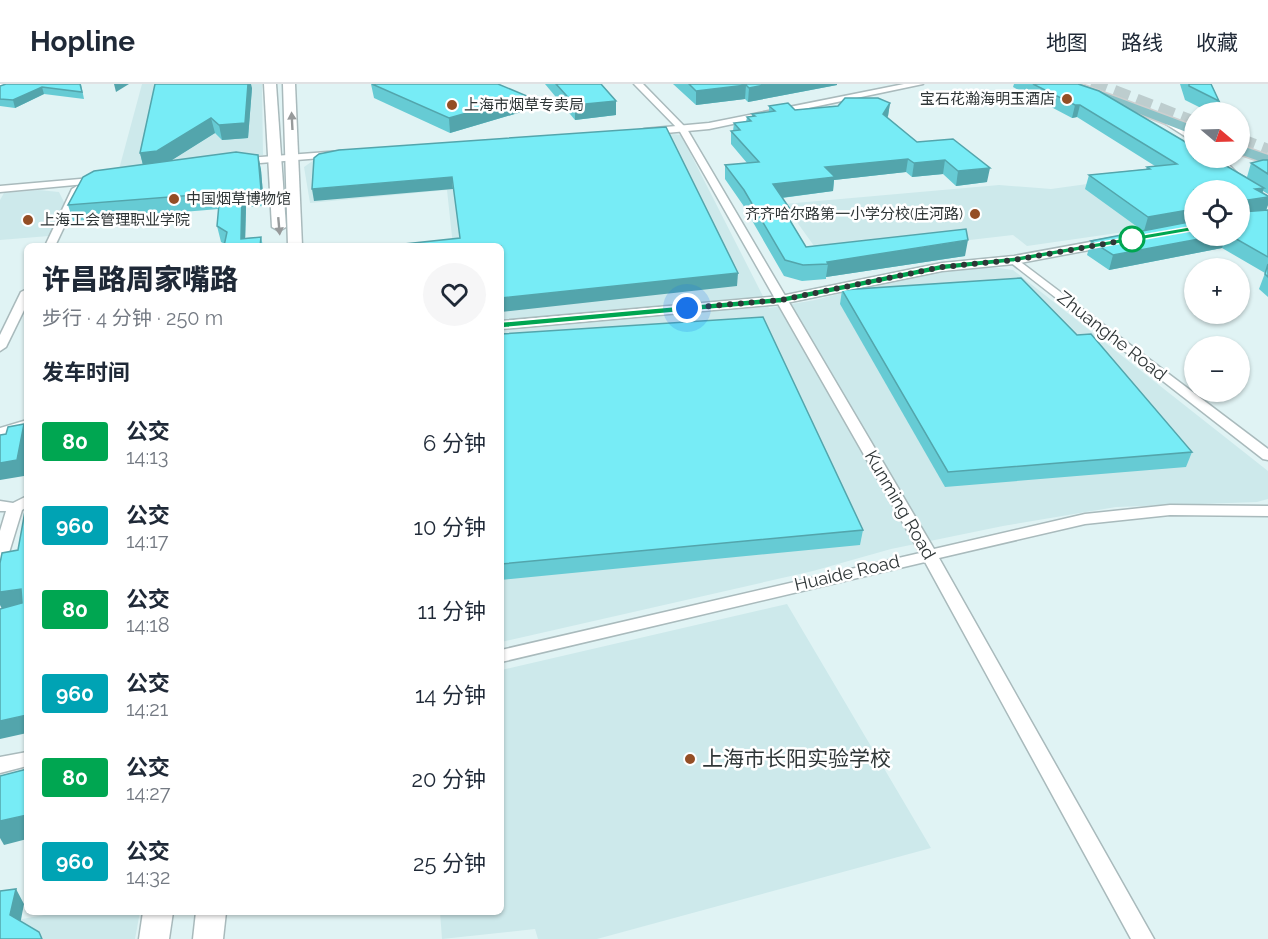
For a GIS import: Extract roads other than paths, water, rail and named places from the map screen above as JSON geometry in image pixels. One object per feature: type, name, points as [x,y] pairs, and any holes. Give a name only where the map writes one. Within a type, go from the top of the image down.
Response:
[{"type":"main road","points":[[270,84],[273,159],[281,243]]},
{"type":"main road","points":[[289,84],[293,143],[291,158],[294,243]]},
{"type":"main road","points":[[1069,84],[1184,128]]},
{"type":"main road","points":[[1094,84],[1184,117]]},
{"type":"main road","points":[[1250,142],[1268,149]]},
{"type":"main road","points":[[1250,153],[1268,160]]},
{"type":"main road","points":[[154,939],[158,915]]},
{"type":"main road","points":[[208,939],[211,915]]},
{"type":"street","points":[[0,86],[36,84]]},
{"type":"street","name":"Kunming Road","points":[[638,84],[683,129],[929,554],[1143,939]]},
{"type":"street","points":[[629,133],[709,126],[917,84]]},
{"type":"street","points":[[1169,122],[1184,132]]},
{"type":"street","points":[[226,163],[349,154]]},
{"type":"street","points":[[1227,168],[1247,188],[1268,201]]},
{"type":"street","points":[[0,189],[81,183],[120,177]]},
{"type":"street","points":[[51,243],[81,183]]},
{"type":"street","points":[[504,325],[781,300],[942,267],[1014,260],[1126,240]]},
{"type":"street","name":"Zhuanghe Road","points":[[1014,260],[1268,456]]},
{"type":"street","points":[[0,347],[24,298]]},
{"type":"street","points":[[0,434],[24,426]]},
{"type":"street","points":[[0,556],[14,505]]},
{"type":"street","name":"Huaide Road","points":[[504,655],[1085,519],[1170,510],[1268,511]]},
{"type":"street","points":[[0,765],[24,760]]},
{"type":"tunnel","points":[[1091,84],[1184,120]]},
{"type":"tunnel","points":[[1250,145],[1268,152]]},
{"type":"place","name":"宝石花瀚海明玉酒店","points":[[1067,99]]},
{"type":"place","name":"上海市烟草专卖局","points":[[452,105]]},
{"type":"place","name":"中国烟草博物馆","points":[[174,199]]},
{"type":"place","name":"齐齐哈尔路第一小学分校(庄河路)","points":[[975,214]]},
{"type":"place","name":"上海工会管理职业学院","points":[[28,220]]},
{"type":"place","name":"上海市长阳实验学校","points":[[690,759]]}]
